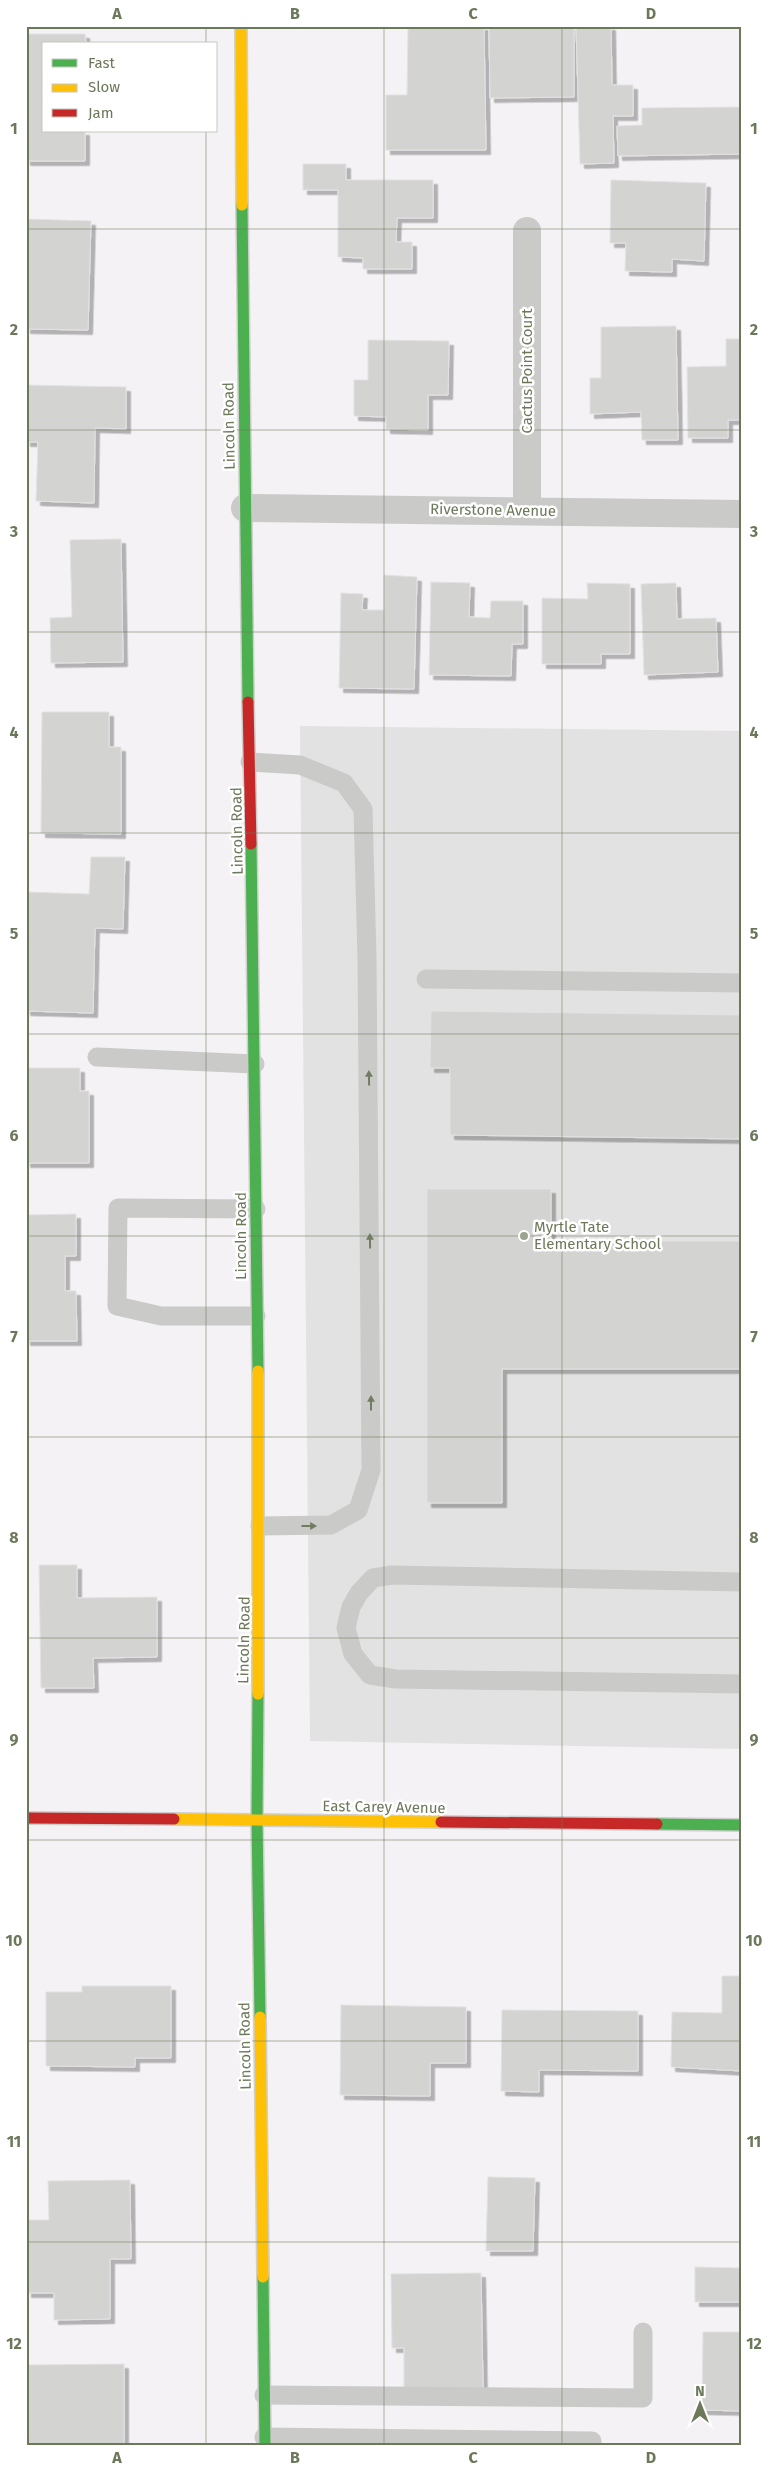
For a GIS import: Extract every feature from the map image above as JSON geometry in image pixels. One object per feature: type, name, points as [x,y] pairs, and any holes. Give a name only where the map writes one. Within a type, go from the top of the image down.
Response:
[{"type":"street","name":"Lincoln Road","points":[[241,26],[245,508],[256,1064],[256,1316],[260,1526],[257,1820],[264,2441]]},
{"type":"street","name":"Cactus Point Court","points":[[527,510],[528,231]]},
{"type":"street","name":"Riverstone Avenue","points":[[245,508],[742,514]]},
{"type":"street","name":"East Carey Avenue","points":[[26,1818],[742,1825]]},
{"type":"lane","points":[[250,762],[300,765],[344,783],[364,809],[368,968],[371,1470],[358,1510],[332,1525],[260,1526]]},
{"type":"lane","points":[[426,979],[742,984]]},
{"type":"lane","points":[[97,1057],[256,1064]]},
{"type":"lane","points":[[256,1209],[118,1208],[117,1306],[162,1316],[256,1316]]},
{"type":"lane","points":[[742,1582],[392,1575],[373,1578],[359,1593],[351,1607],[346,1628],[353,1654],[370,1675],[396,1679],[742,1684]]},
{"type":"lane","points":[[264,2395],[643,2398],[643,2332]]},
{"type":"lane","points":[[264,2441],[592,2441],[592,2445]]},
{"type":"shaded area","name":"Myrtle Tate Elementary School","points":[[300,726],[742,731],[742,1749],[310,1741]]},
{"type":"building","points":[[408,26],[484,26],[486,150],[386,150],[386,95],[407,95]]},
{"type":"building","points":[[489,26],[574,26],[574,97],[490,98]]},
{"type":"building","points":[[576,26],[611,26],[612,85],[633,85],[633,116],[613,116],[614,163],[580,164]]},
{"type":"building","points":[[26,34],[85,34],[86,42],[42,42],[42,132],[85,132],[85,161],[26,161]]},
{"type":"building","points":[[742,107],[742,154],[618,156],[617,126],[642,125],[642,108]]},
{"type":"building","points":[[303,164],[346,164],[346,180],[433,180],[433,218],[397,218],[396,242],[412,242],[412,269],[363,269],[363,258],[338,257],[338,190],[303,190]]},
{"type":"building","points":[[611,180],[706,183],[704,261],[672,259],[672,272],[625,271],[626,243],[610,243]]},
{"type":"building","points":[[26,219],[91,221],[88,330],[26,329]]},
{"type":"building","points":[[676,326],[678,440],[642,440],[641,412],[590,414],[590,378],[601,378],[601,327]]},
{"type":"building","points":[[726,339],[742,339],[742,420],[728,420],[728,438],[688,438],[687,367],[726,366]]},
{"type":"building","points":[[368,340],[449,341],[448,395],[428,395],[428,430],[386,429],[386,417],[354,416],[354,380],[368,380]]},
{"type":"building","points":[[26,385],[126,387],[126,429],[95,428],[94,503],[36,501],[38,442],[26,442]]},
{"type":"building","points":[[121,539],[123,662],[51,663],[50,618],[72,617],[70,540]]},
{"type":"building","points":[[384,575],[417,577],[414,689],[339,688],[341,593],[363,594],[362,610],[384,610]]},
{"type":"building","points":[[431,582],[470,583],[469,617],[490,618],[491,601],[523,601],[523,644],[512,644],[511,676],[429,675]]},
{"type":"building","points":[[587,583],[630,584],[630,654],[601,654],[601,664],[542,664],[542,598],[588,599]]},
{"type":"building","points":[[676,583],[677,619],[716,618],[718,672],[644,675],[641,584]]},
{"type":"building","points":[[42,712],[109,712],[109,747],[121,747],[121,834],[41,833]]},
{"type":"building","points":[[91,857],[125,857],[123,929],[95,928],[93,1013],[26,1011],[26,892],[89,894]]},
{"type":"building","points":[[431,1011],[742,1015],[742,1139],[450,1135],[450,1068],[430,1068]]},
{"type":"building","points":[[26,1068],[80,1068],[80,1091],[89,1091],[89,1163],[26,1163]]},
{"type":"building","points":[[427,1189],[551,1189],[551,1241],[742,1241],[742,1369],[502,1369],[502,1503],[427,1503]]},
{"type":"building","points":[[76,1214],[76,1256],[65,1256],[65,1291],[76,1291],[77,1341],[26,1341],[26,1215]]},
{"type":"building","points":[[39,1565],[77,1565],[77,1598],[157,1597],[157,1657],[93,1658],[94,1688],[41,1688]]},
{"type":"building","points":[[722,1976],[742,1976],[742,2071],[671,2067],[672,2012],[722,2013]]},
{"type":"building","points":[[82,1986],[171,1986],[171,2058],[135,2058],[135,2067],[46,2066],[46,1992],[82,1992]]},
{"type":"building","points":[[341,2005],[466,2007],[466,2063],[430,2063],[430,2096],[340,2095]]},
{"type":"building","points":[[502,2010],[638,2011],[638,2071],[539,2070],[539,2092],[501,2091]]},
{"type":"building","points":[[488,2177],[535,2178],[533,2251],[486,2251]]},
{"type":"building","points":[[130,2180],[131,2259],[110,2259],[110,2319],[54,2320],[54,2293],[27,2293],[26,2220],[49,2220],[48,2181]]},
{"type":"building","points":[[695,2267],[742,2268],[742,2302],[695,2302]]},
{"type":"building","points":[[481,2273],[483,2388],[404,2389],[404,2348],[392,2348],[391,2274]]},
{"type":"building","points":[[703,2332],[742,2332],[742,2411],[702,2410]]},
{"type":"building","points":[[124,2364],[124,2445],[26,2445],[26,2365]]},
{"type":"traffic: fast","points":[[242,205],[248,702]]},
{"type":"traffic: fast","points":[[251,844],[258,1371]]},
{"type":"traffic: fast","points":[[258,1694],[257,1820],[260,2017]]},
{"type":"traffic: fast","points":[[657,1824],[742,1825]]},
{"type":"traffic: fast","points":[[263,2277],[265,2445]]},
{"type":"traffic: slow","points":[[241,26],[242,205]]},
{"type":"traffic: slow","points":[[258,1371],[258,1694]]},
{"type":"traffic: slow","points":[[174,1819],[441,1822]]},
{"type":"traffic: slow","points":[[260,2017],[263,2277]]},
{"type":"traffic: jam","points":[[248,702],[251,844]]},
{"type":"traffic: jam","points":[[26,1818],[174,1819]]},
{"type":"traffic: jam","points":[[441,1822],[657,1824]]},
{"type":"place","name":"Myrtle Tate Elementary School","points":[[524,1236]]}]
